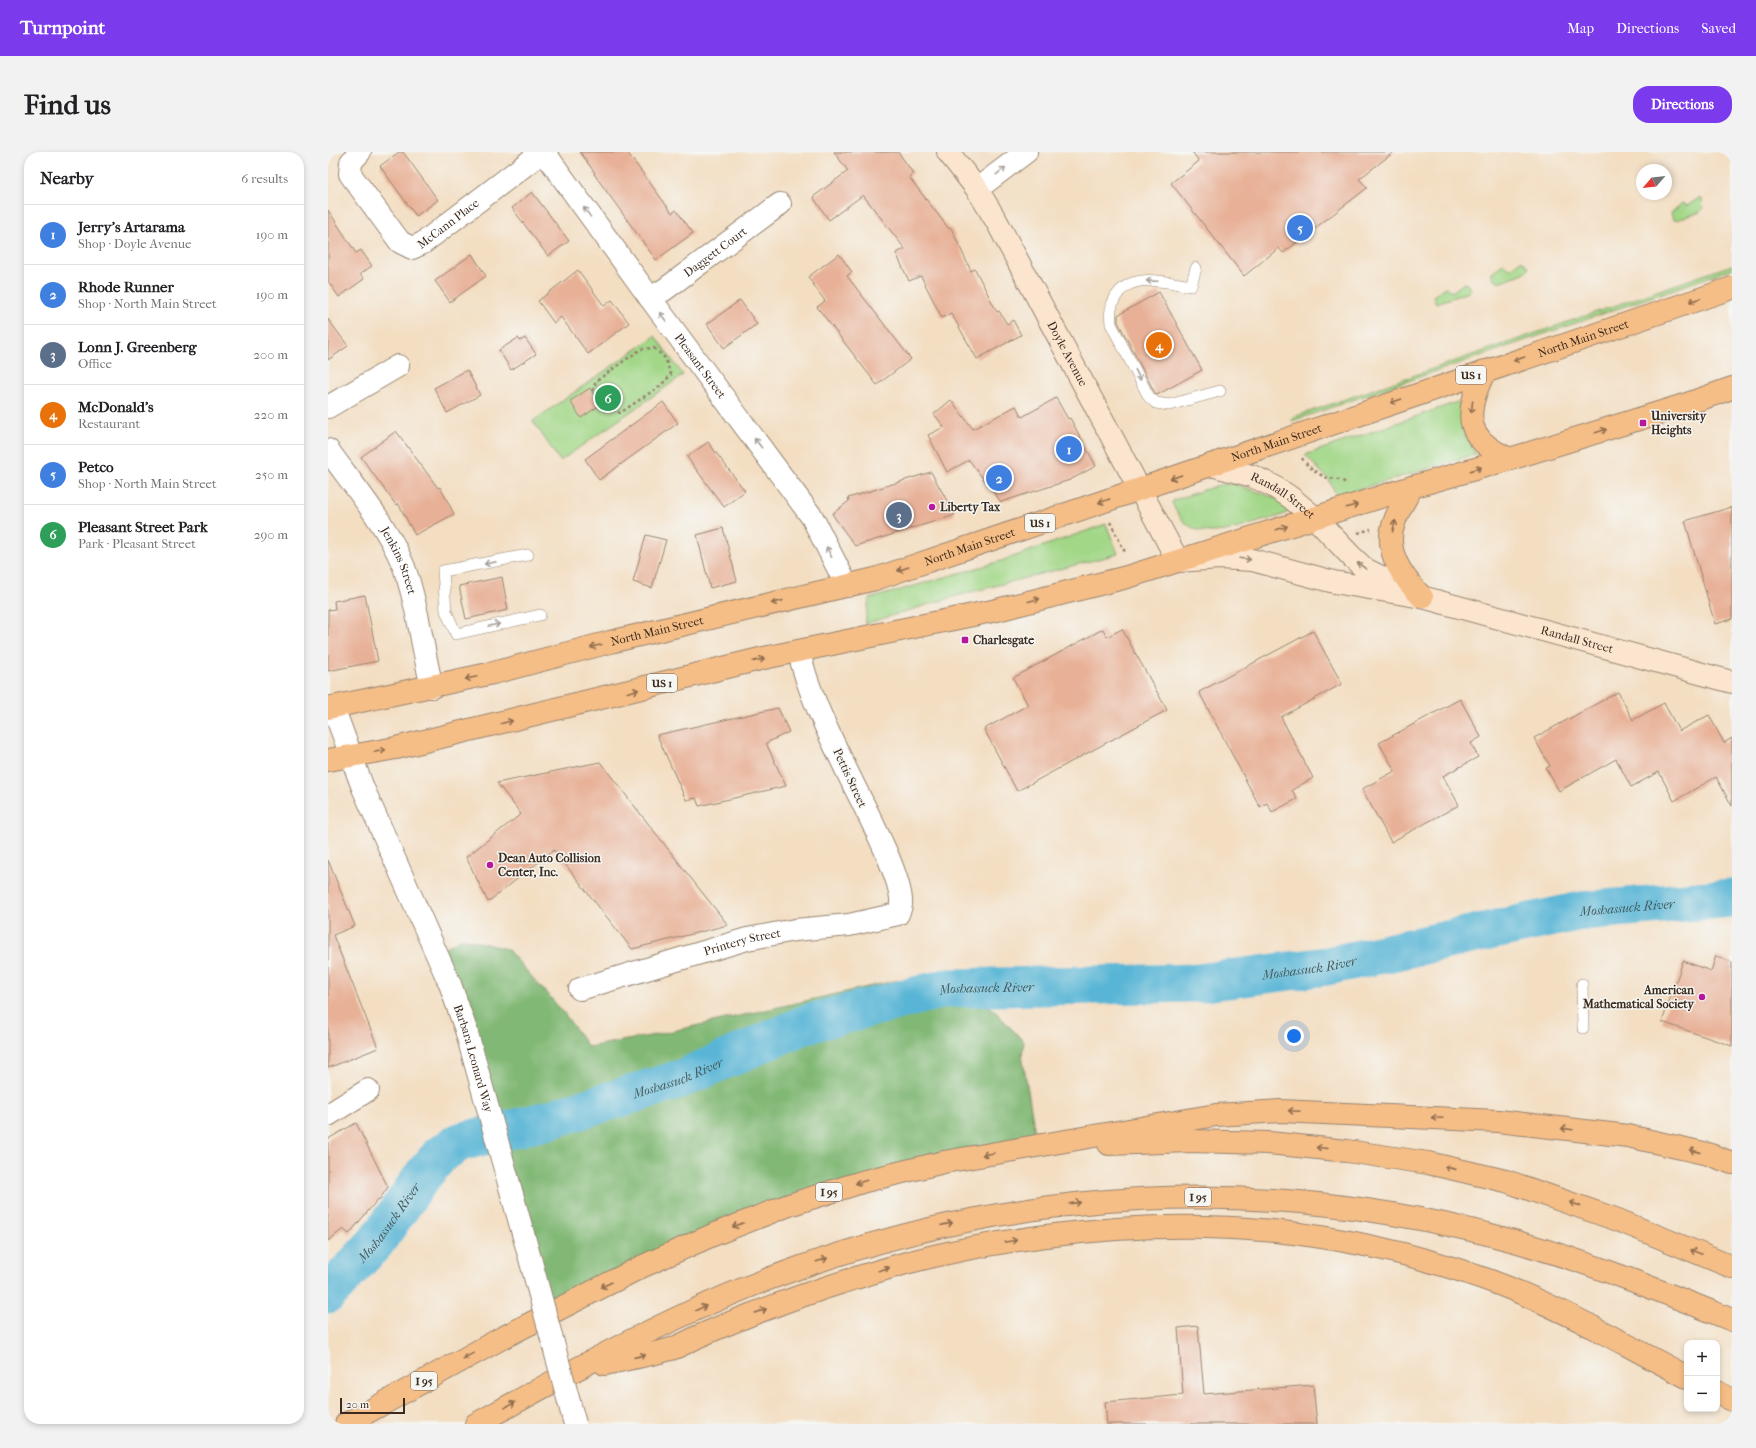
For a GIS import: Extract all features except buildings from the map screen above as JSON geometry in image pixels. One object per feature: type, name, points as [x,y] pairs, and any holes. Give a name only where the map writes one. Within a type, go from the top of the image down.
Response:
[{"type":"main road","name":"Doyle Avenue","points":[[948,152],[977,189],[997,222],[1141,489],[1178,561]]},
{"type":"main road","name":"North Main Street","points":[[331,708],[493,673],[610,642],[875,579],[1732,288]]},
{"type":"main road","points":[[1485,371],[1474,391],[1471,408],[1472,422],[1475,433],[1493,452],[1510,459]]},
{"type":"main road","name":"US 1","points":[[328,760],[396,748],[764,658],[799,652],[996,610],[1128,577],[1412,486],[1510,459],[1684,405],[1732,388]]},
{"type":"main road","name":"Randall Street","points":[[1212,465],[1252,476],[1273,486],[1290,497],[1314,517],[1365,569],[1422,597]]},
{"type":"main road","points":[[1412,486],[1393,524],[1391,539],[1394,556],[1399,570],[1408,583],[1422,597]]},
{"type":"main road","name":"Randall Street","points":[[1178,561],[1220,558],[1252,560],[1334,582],[1422,597],[1732,682]]},
{"type":"main road","points":[[1026,1147],[1216,1114],[1280,1111],[1498,1121],[1628,1136],[1708,1154],[1732,1163]]},
{"type":"main road","name":"I 95","points":[[346,1424],[502,1338],[641,1267],[715,1234],[789,1205],[865,1181],[944,1162],[1026,1147],[1189,1141],[1269,1144],[1347,1151],[1428,1164],[1506,1181],[1605,1215],[1732,1266]]},
{"type":"main road","name":"I 95","points":[[476,1424],[574,1371],[703,1307],[776,1276],[852,1250],[930,1228],[1005,1213],[1083,1202],[1164,1198],[1242,1198],[1290,1201],[1368,1210],[1478,1232],[1554,1253],[1629,1279],[1732,1320]]},
{"type":"main road","points":[[574,1371],[673,1348],[735,1321],[811,1293],[862,1276],[930,1257],[1059,1234],[1112,1229],[1188,1226],[1265,1229],[1330,1238],[1401,1254],[1457,1270],[1489,1280],[1542,1303],[1685,1376]]},
{"type":"main road","points":[[1720,1394],[1732,1400]]},
{"type":"street","name":"McCann Place","points":[[360,152],[351,162],[350,174],[400,242],[412,248],[423,243],[543,152]]},
{"type":"street","name":"Pleasant Street","points":[[543,152],[812,517],[847,586]]},
{"type":"street","points":[[977,189],[1026,152]]},
{"type":"street","name":"Daggett Court","points":[[650,298],[664,290],[780,204]]},
{"type":"street","points":[[328,407],[398,366]]},
{"type":"street","name":"Jenkins Street","points":[[328,451],[390,537],[408,579],[432,687]]},
{"type":"street","name":"Pettis Street","points":[[799,652],[805,678],[843,764],[892,866],[899,890],[901,905]]},
{"type":"street","name":"Barbara Leonard Way","points":[[331,708],[350,757],[450,984],[466,1030],[489,1108],[575,1424]]},
{"type":"street","name":"Printery Street","points":[[580,989],[747,939],[795,930],[849,925],[898,914],[901,905]]},
{"type":"street","points":[[328,1114],[368,1090]]},
{"type":"lane","points":[[1196,268],[1191,286],[1161,281],[1136,280],[1120,288],[1112,304],[1110,314],[1111,324],[1149,397],[1156,403],[1170,405],[1220,391]]},
{"type":"lane","points":[[528,555],[443,572],[446,611],[456,634],[540,616]]},
{"type":"lane","points":[[1582,984],[1583,1028]]},
{"type":"path","points":[[654,348],[665,358],[669,366],[671,375],[660,386],[620,413],[602,403],[594,390],[596,381],[641,349],[654,348]]},
{"type":"path","points":[[1300,456],[1306,464],[1324,477],[1344,481],[1349,487]]},
{"type":"path","points":[[1110,522],[1125,552]]},
{"type":"green space","points":[[1699,198],[1702,199],[1703,208],[1700,212],[1673,220],[1671,213],[1681,204],[1683,203],[1687,206]]},
{"type":"green space","points":[[1522,260],[1529,268],[1524,273],[1499,282],[1497,282],[1492,276],[1492,272],[1503,264],[1510,269]]},
{"type":"green space","points":[[1732,265],[1732,269],[1292,421],[1291,418]]},
{"type":"green space","points":[[1464,283],[1467,284],[1470,289],[1469,292],[1436,303],[1433,296],[1444,288],[1446,287],[1452,292]]},
{"type":"green space","points":[[655,336],[683,375],[560,461],[533,421]]},
{"type":"green space","points":[[1457,402],[1460,403],[1462,429],[1476,454],[1337,496],[1329,480],[1305,455]]},
{"type":"green space","points":[[1232,483],[1275,498],[1288,508],[1288,512],[1278,517],[1234,529],[1209,532],[1198,530],[1188,525],[1179,516],[1172,502],[1174,500],[1219,485]]},
{"type":"green space","points":[[1106,524],[1118,554],[956,596],[865,624],[869,599],[1001,561]]},
{"type":"green space","points":[[462,938],[507,949],[564,1013],[588,1047],[655,1035],[894,981],[937,979],[993,1009],[1024,1042],[1022,1055],[1036,1139],[928,1160],[552,1309],[441,950]]},
{"type":"waterway","name":"Moshassuck River","points":[[328,1294],[376,1242],[424,1174],[441,1154],[460,1142],[548,1120],[681,1079],[806,1024],[947,988],[1198,983],[1327,966],[1581,911],[1732,898]]},
{"type":"place","name":"Petco","points":[[1300,228]]},
{"type":"place","name":"McDonald's","points":[[1159,345]]},
{"type":"place","name":"Pleasant Street Park","points":[[608,398]]},
{"type":"place","name":"University Heights","points":[[1643,423]]},
{"type":"place","name":"Jerry's Artarama","points":[[1069,449]]},
{"type":"place","name":"Rhode Runner","points":[[999,478]]},
{"type":"place","name":"Liberty Tax","points":[[932,507]]},
{"type":"place","name":"Lonn J. Greenberg","points":[[899,515]]},
{"type":"place","name":"Charlesgate","points":[[965,640]]},
{"type":"place","name":"Dean Auto Collision Center, Inc.","points":[[490,865]]},
{"type":"place","name":"American Mathematical Society","points":[[1702,997]]}]
